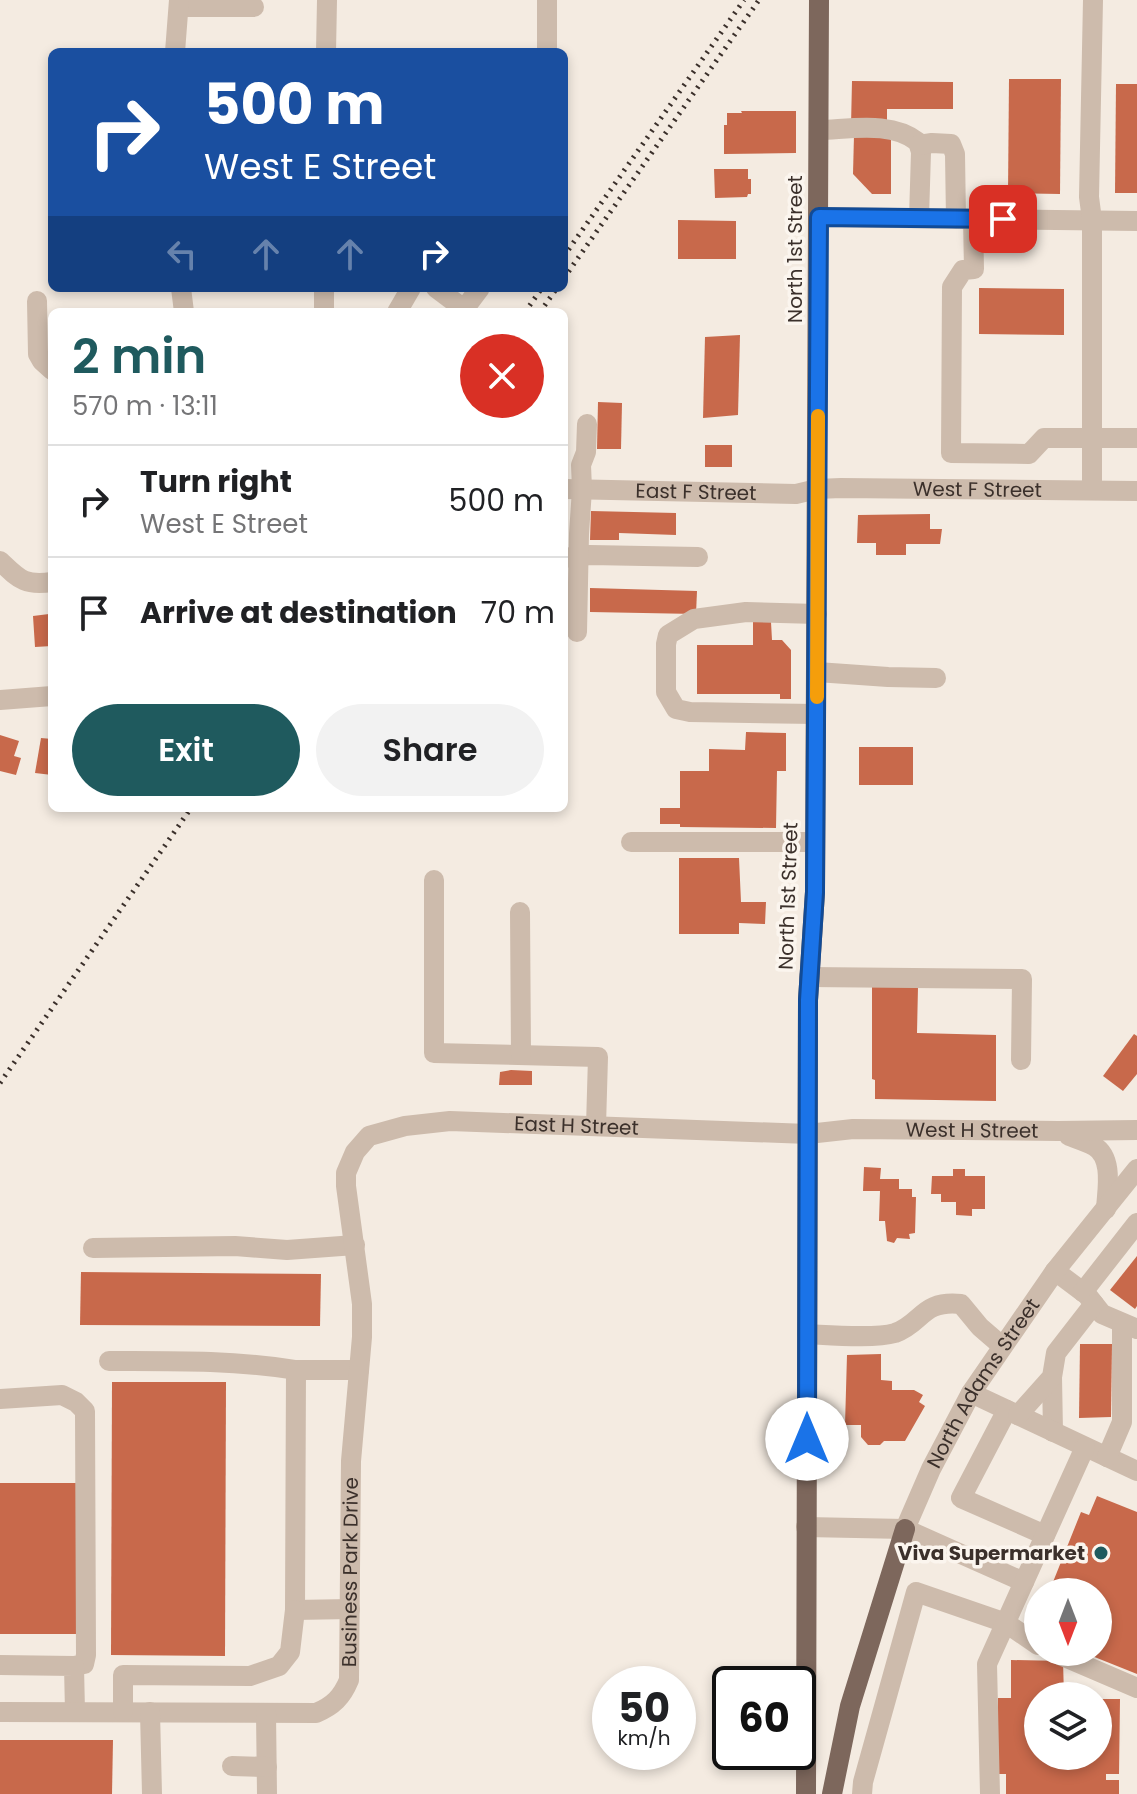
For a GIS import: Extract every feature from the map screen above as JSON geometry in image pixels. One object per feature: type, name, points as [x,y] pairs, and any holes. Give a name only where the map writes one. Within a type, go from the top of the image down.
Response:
[{"type":"main road","name":"North 1st Street","points":[[806,1794],[809,977],[815,892],[819,0]]},
{"type":"main road","points":[[832,1794],[850,1706],[905,1529]]},
{"type":"street","points":[[326,48],[327,0]]},
{"type":"street","points":[[547,0],[547,48]]},
{"type":"street","points":[[1092,490],[1092,220],[1089,197],[1093,0]]},
{"type":"street","points":[[175,48],[179,4],[254,7]]},
{"type":"street","points":[[819,130],[869,128],[899,130],[911,136],[921,152],[919,218]]},
{"type":"street","points":[[919,145],[951,144],[974,269],[963,270],[952,287],[951,453],[1029,454],[1044,438],[1137,438]]},
{"type":"street","points":[[819,217],[1137,221]]},
{"type":"street","points":[[441,292],[459,308]]},
{"type":"street","points":[[37,301],[38,354],[48,366]]},
{"type":"street","points":[[577,632],[571,558],[574,489],[586,452],[587,424]]},
{"type":"street","name":"East F Street","points":[[574,489],[796,494],[817,489]]},
{"type":"street","name":"West F Street","points":[[817,489],[1137,491]]},
{"type":"street","points":[[571,558],[590,555],[698,557]]},
{"type":"street","points":[[0,561],[22,581],[48,582]]},
{"type":"street","points":[[816,714],[690,712],[676,709],[666,692],[666,644],[668,635],[694,619],[746,612],[817,614]]},
{"type":"street","points":[[817,672],[936,678]]},
{"type":"street","points":[[0,700],[48,696]]},
{"type":"street","points":[[631,842],[815,842]]},
{"type":"street","points":[[434,880],[434,1053],[598,1057],[596,1126]]},
{"type":"street","points":[[520,912],[521,1055]]},
{"type":"street","points":[[809,977],[1022,979],[1021,1060]]},
{"type":"street","name":"East H Street","points":[[355,1152],[369,1136],[405,1126],[450,1121],[808,1134]]},
{"type":"street","name":"West H Street","points":[[808,1134],[853,1129],[1137,1130]]},
{"type":"street","points":[[1058,1131],[1096,1147],[1106,1159],[1106,1209]]},
{"type":"street","name":"Business Park Drive","points":[[0,1712],[316,1713],[336,1702],[344,1692],[349,1680],[351,1461],[362,1304],[346,1186],[346,1173],[355,1152]]},
{"type":"street","name":"North Adams Street","points":[[905,1529],[931,1469],[971,1393],[1055,1271],[1137,1169]]},
{"type":"street","points":[[1053,1432],[1052,1377],[1056,1353],[1137,1223]]},
{"type":"street","points":[[93,1248],[235,1246],[287,1250],[355,1245]]},
{"type":"street","points":[[1055,1271],[1089,1298],[1102,1314],[1132,1327],[1122,1422],[1107,1457]]},
{"type":"street","points":[[807,1334],[892,1334],[932,1307],[945,1302],[961,1304],[980,1327],[1002,1346]]},
{"type":"street","points":[[109,1361],[202,1361],[261,1364],[296,1370],[359,1370]]},
{"type":"street","points":[[123,1712],[123,1675],[250,1676],[279,1666],[290,1652],[295,1610],[296,1370]]},
{"type":"street","points":[[1045,1535],[961,1498],[1012,1413],[1052,1377]]},
{"type":"street","points":[[971,1393],[1137,1471]]},
{"type":"street","points":[[0,1399],[62,1395],[85,1411],[86,1655],[84,1664],[74,1666],[0,1665]]},
{"type":"street","points":[[1026,1578],[1085,1447]]},
{"type":"street","points":[[806,1527],[905,1529],[1024,1582],[987,1664],[990,1794]]},
{"type":"street","points":[[862,1794],[916,1592],[1006,1623],[1024,1635]]},
{"type":"street","points":[[295,1610],[350,1609]]},
{"type":"street","points":[[74,1666],[75,1712]]},
{"type":"street","points":[[1086,1666],[1137,1688]]},
{"type":"street","points":[[150,1712],[152,1794]]},
{"type":"street","points":[[266,1713],[267,1794]]},
{"type":"street","points":[[232,1766],[267,1767]]},
{"type":"building","points":[[1009,79],[1061,79],[1060,194],[1008,193]]},
{"type":"building","points":[[852,81],[953,82],[953,109],[887,109],[887,126],[851,126]]},
{"type":"building","points":[[1116,84],[1137,84],[1137,193],[1115,193]]},
{"type":"building","points":[[796,111],[796,153],[724,154],[727,113]]},
{"type":"building","points":[[854,135],[891,135],[891,194],[872,194],[853,174]]},
{"type":"building","points":[[714,169],[748,169],[751,194],[747,197],[715,198]]},
{"type":"building","points":[[678,220],[736,221],[736,259],[678,259]]},
{"type":"building","points":[[979,288],[1064,289],[1064,335],[979,334]]},
{"type":"building","points":[[740,335],[738,415],[703,418],[705,337]]},
{"type":"building","points":[[598,402],[622,403],[621,449],[597,449]]},
{"type":"building","points":[[705,445],[732,445],[732,467],[705,467]]},
{"type":"building","points":[[591,511],[676,513],[676,535],[619,533],[619,540],[590,540]]},
{"type":"building","points":[[930,514],[930,529],[942,529],[940,544],[906,544],[906,555],[876,555],[876,543],[857,543],[858,515]]},
{"type":"building","points":[[590,588],[697,591],[696,614],[590,612]]},
{"type":"building","points":[[48,614],[48,646],[35,647],[33,616]]},
{"type":"building","points":[[753,622],[771,622],[772,640],[782,640],[791,650],[791,699],[780,699],[780,694],[697,694],[697,645],[753,645]]},
{"type":"building","points":[[746,732],[786,733],[786,771],[777,771],[776,828],[660,824],[660,808],[680,808],[680,771],[709,771],[709,749],[745,750]]},
{"type":"building","points":[[0,735],[19,741],[14,756],[21,758],[16,775],[0,771]]},
{"type":"building","points":[[41,738],[48,739],[48,775],[35,773]]},
{"type":"building","points":[[859,747],[913,747],[913,785],[859,785]]},
{"type":"building","points":[[679,858],[739,858],[741,902],[766,902],[765,924],[739,923],[739,934],[679,934]]},
{"type":"building","points":[[872,987],[918,987],[917,1033],[996,1035],[996,1101],[875,1099],[875,1080],[872,1079]]},
{"type":"building","points":[[1134,1034],[1137,1036],[1137,1074],[1123,1091],[1103,1076]]},
{"type":"building","points":[[532,1071],[532,1085],[499,1085],[500,1072]]},
{"type":"building","points":[[864,1167],[881,1168],[880,1179],[899,1179],[899,1189],[912,1189],[912,1197],[916,1197],[915,1233],[909,1234],[910,1239],[897,1238],[894,1243],[887,1241],[885,1221],[879,1221],[880,1191],[863,1191]]},
{"type":"building","points":[[953,1169],[965,1169],[965,1176],[985,1176],[985,1209],[972,1209],[972,1216],[956,1215],[956,1202],[941,1202],[941,1194],[931,1194],[932,1176],[953,1176]]},
{"type":"building","points":[[1137,1256],[1137,1306],[1135,1309],[1110,1290]]},
{"type":"building","points":[[81,1272],[321,1274],[320,1326],[80,1325]]},
{"type":"building","points":[[1080,1344],[1112,1344],[1111,1417],[1079,1418]]},
{"type":"building","points":[[881,1354],[881,1380],[892,1381],[892,1390],[914,1390],[923,1395],[919,1402],[925,1406],[905,1441],[868,1445],[861,1437],[861,1425],[845,1425],[847,1355]]},
{"type":"building","points":[[112,1382],[226,1382],[225,1656],[111,1655]]},
{"type":"building","points":[[0,1483],[78,1483],[77,1634],[0,1634]]},
{"type":"building","name":"Viva Supermarket","points":[[1097,1496],[1137,1512],[1137,1674],[1112,1664],[1112,1578],[1055,1578],[1081,1512],[1089,1515]]},
{"type":"building","points":[[1011,1660],[1024,1660],[1024,1666],[1063,1666],[1064,1682],[1024,1682],[1024,1770],[1112,1770],[1112,1699],[1120,1699],[1119,1774],[1106,1774],[1106,1780],[1119,1780],[1119,1794],[1006,1794],[1006,1774],[998,1774],[998,1698],[1011,1698]]},
{"type":"building","points":[[0,1740],[113,1740],[112,1794],[0,1794]]},
{"type":"railway","points":[[568,250],[744,0]]},
{"type":"railway","points":[[568,272],[759,0]]},
{"type":"railway","points":[[528,308],[539,292]]},
{"type":"railway","points":[[543,308],[554,292]]},
{"type":"railway","points":[[0,1083],[188,812]]},
{"type":"slow traffic","points":[[817,697],[818,416]]},
{"type":"place","name":"Viva Supermarket","points":[[1101,1553]]},
{"type":"route","points":[[807,1439],[808,1000],[815,892],[819,217],[1003,219]]}]
